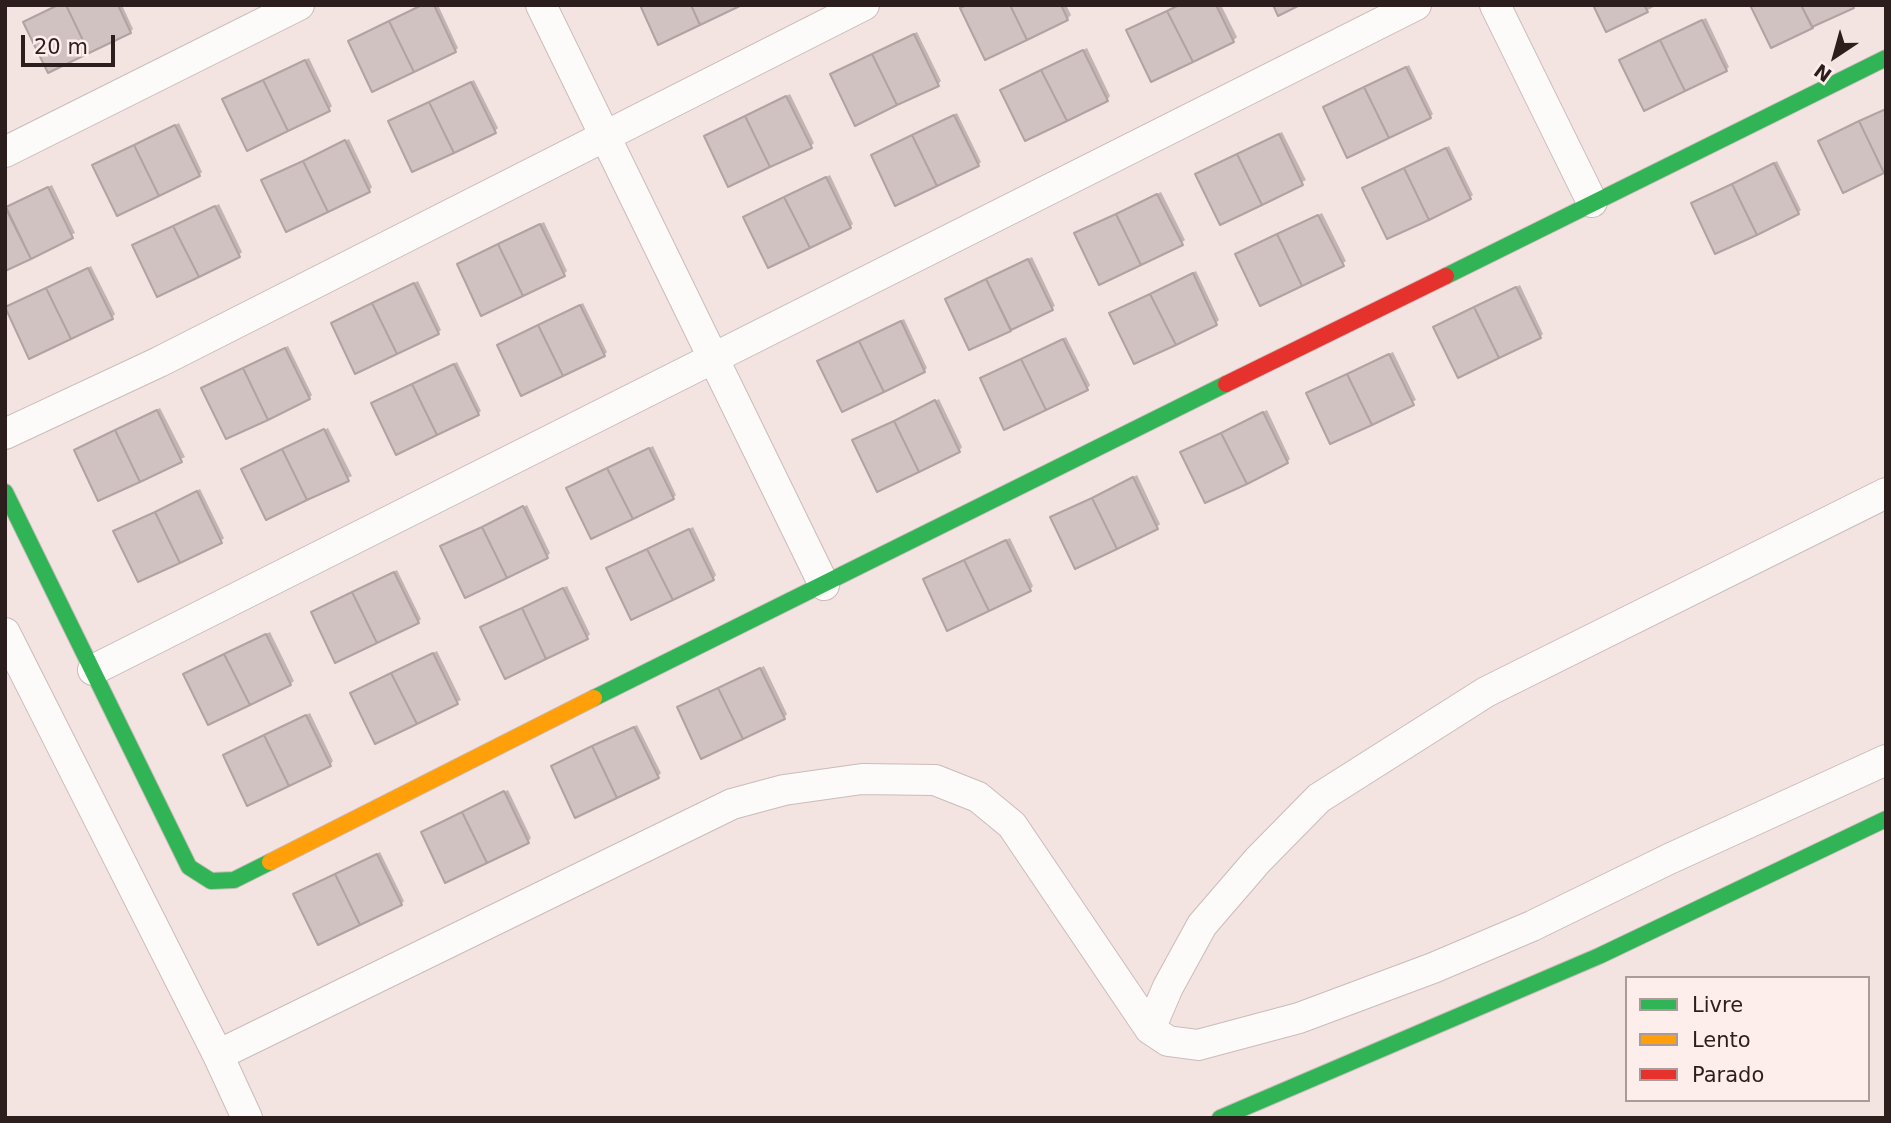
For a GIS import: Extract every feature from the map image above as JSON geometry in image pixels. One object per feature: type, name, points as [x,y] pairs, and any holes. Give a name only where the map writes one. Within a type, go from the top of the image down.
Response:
[{"type":"street","points":[[5,152],[299,5]]},
{"type":"street","points":[[541,5],[824,585]]},
{"type":"street","points":[[5,434],[159,362],[864,5]]},
{"type":"street","points":[[93,670],[1416,5]]},
{"type":"street","points":[[1495,5],[1592,202]]},
{"type":"street","points":[[5,492],[189,867],[211,881],[234,880],[625,682],[1886,58]]},
{"type":"street","points":[[1150,1029],[1168,987],[1202,925],[1258,860],[1319,799],[1486,692],[1886,493]]},
{"type":"street","points":[[5,633],[15,675],[218,1055],[247,1118]]},
{"type":"street","points":[[218,1055],[732,804],[784,790],[862,779],[935,780],[978,797],[1012,825],[1150,1029],[1168,1041],[1198,1045],[1299,1018],[1433,968],[1532,926],[1669,859],[1886,760]]},
{"type":"street","points":[[1220,1118],[1599,956],[1886,819]]},
{"type":"building","points":[[58,5],[66,5],[89,53],[48,73],[23,22]]},
{"type":"building","points":[[66,5],[118,5],[131,33],[89,53]]},
{"type":"building","points":[[422,5],[434,5],[456,52],[414,72],[389,21]]},
{"type":"building","points":[[640,5],[691,5],[700,25],[658,45]]},
{"type":"building","points":[[691,5],[742,5],[700,25]]},
{"type":"building","points":[[967,5],[1010,5],[1027,40],[985,60],[960,8]]},
{"type":"building","points":[[1010,5],[1061,5],[1068,20],[1027,40]]},
{"type":"building","points":[[1179,5],[1216,5],[1234,42],[1193,62],[1167,11]]},
{"type":"building","points":[[1273,5],[1300,5],[1278,16]]},
{"type":"building","points":[[1593,5],[1644,5],[1648,12],[1606,32]]},
{"type":"building","points":[[1750,5],[1801,5],[1813,28],[1771,48]]},
{"type":"building","points":[[1801,5],[1853,5],[1854,8],[1812,27]]},
{"type":"building","points":[[1167,11],[1193,62],[1151,82],[1126,30]]},
{"type":"building","points":[[1702,20],[1727,71],[1685,91],[1660,40]]},
{"type":"building","points":[[389,21],[414,72],[372,92],[348,41]]},
{"type":"building","points":[[914,34],[939,86],[897,105],[872,54]]},
{"type":"building","points":[[1660,40],[1685,91],[1644,111],[1619,60]]},
{"type":"building","points":[[1083,50],[1108,101],[1067,121],[1041,70]]},
{"type":"building","points":[[872,54],[897,105],[855,126],[830,74]]},
{"type":"building","points":[[305,60],[330,111],[288,131],[263,80]]},
{"type":"building","points":[[1406,67],[1431,118],[1389,138],[1364,87]]},
{"type":"building","points":[[1041,70],[1067,121],[1025,141],[1000,90]]},
{"type":"building","points":[[263,80],[288,131],[247,151],[222,99]]},
{"type":"building","points":[[471,82],[496,133],[454,153],[429,102]]},
{"type":"building","points":[[1364,87],[1389,138],[1347,158],[1323,107]]},
{"type":"building","points":[[786,96],[812,148],[770,167],[745,116]]},
{"type":"building","points":[[429,102],[454,153],[412,172],[388,121]]},
{"type":"building","points":[[1886,109],[1886,172],[1884,173],[1859,121]]},
{"type":"building","points":[[954,115],[979,166],[937,186],[912,135]]},
{"type":"building","points":[[745,116],[770,167],[728,187],[704,136]]},
{"type":"building","points":[[1859,121],[1884,173],[1843,193],[1818,141]]},
{"type":"building","points":[[175,125],[200,176],[159,196],[134,145]]},
{"type":"building","points":[[1279,134],[1303,185],[1262,205],[1237,154]]},
{"type":"building","points":[[912,135],[937,186],[895,206],[871,155]]},
{"type":"building","points":[[345,140],[370,192],[328,212],[303,161]]},
{"type":"building","points":[[134,145],[159,196],[117,216],[92,165]]},
{"type":"building","points":[[1446,148],[1471,199],[1429,220],[1404,168]]},
{"type":"building","points":[[1237,154],[1262,205],[1220,225],[1195,174]]},
{"type":"building","points":[[303,161],[328,212],[286,232],[261,180]]},
{"type":"building","points":[[1774,163],[1799,214],[1757,235],[1732,184]]},
{"type":"building","points":[[1404,168],[1429,220],[1387,239],[1362,188]]},
{"type":"building","points":[[826,177],[851,228],[810,248],[784,197]]},
{"type":"building","points":[[1732,184],[1757,235],[1715,254],[1691,203]]},
{"type":"building","points":[[48,187],[73,238],[31,259],[6,207]]},
{"type":"building","points":[[1157,194],[1183,245],[1141,265],[1116,214]]},
{"type":"building","points":[[784,197],[810,248],[768,268],[743,217]]},
{"type":"building","points":[[215,206],[240,257],[199,277],[173,226]]},
{"type":"building","points":[[5,207],[31,259],[5,271]]},
{"type":"building","points":[[1116,214],[1141,265],[1099,285],[1074,233]]},
{"type":"building","points":[[1318,215],[1344,266],[1302,286],[1277,234]]},
{"type":"building","points":[[540,224],[565,276],[523,296],[498,244]]},
{"type":"building","points":[[173,226],[199,277],[157,297],[132,245]]},
{"type":"building","points":[[1277,234],[1302,286],[1260,306],[1235,254]]},
{"type":"building","points":[[498,244],[523,296],[481,316],[457,264]]},
{"type":"building","points":[[1028,259],[1053,310],[1011,330],[986,279]]},
{"type":"building","points":[[88,268],[113,319],[71,339],[46,288]]},
{"type":"building","points":[[1193,273],[1217,325],[1176,345],[1150,294]]},
{"type":"building","points":[[986,279],[1011,331],[969,350],[945,299]]},
{"type":"building","points":[[414,283],[439,334],[397,354],[372,303]]},
{"type":"building","points":[[1516,287],[1541,338],[1499,358],[1474,307]]},
{"type":"building","points":[[46,288],[71,339],[29,359],[5,307]]},
{"type":"building","points":[[1150,294],[1176,345],[1134,364],[1109,313]]},
{"type":"building","points":[[372,303],[397,354],[355,374],[331,323]]},
{"type":"building","points":[[580,305],[605,356],[563,376],[538,325]]},
{"type":"building","points":[[1474,307],[1499,358],[1458,378],[1433,327]]},
{"type":"building","points":[[901,321],[925,372],[884,392],[859,341]]},
{"type":"building","points":[[538,325],[563,376],[521,396],[497,345]]},
{"type":"building","points":[[1063,339],[1088,390],[1046,410],[1021,359]]},
{"type":"building","points":[[859,341],[884,392],[842,412],[817,361]]},
{"type":"building","points":[[285,348],[310,399],[268,420],[243,368]]},
{"type":"building","points":[[1389,354],[1414,405],[1372,425],[1347,374]]},
{"type":"building","points":[[1021,359],[1046,410],[1004,430],[980,378]]},
{"type":"building","points":[[454,364],[479,415],[437,435],[412,384]]},
{"type":"building","points":[[243,368],[268,420],[226,439],[201,388]]},
{"type":"building","points":[[1347,374],[1372,425],[1330,444],[1306,393]]},
{"type":"building","points":[[412,384],[437,435],[396,455],[371,403]]},
{"type":"building","points":[[935,400],[960,452],[919,472],[894,421]]},
{"type":"building","points":[[157,410],[182,462],[140,482],[115,430]]},
{"type":"building","points":[[1263,412],[1288,463],[1247,484],[1221,433]]},
{"type":"building","points":[[894,421],[919,472],[877,492],[852,440]]},
{"type":"building","points":[[324,429],[349,481],[307,500],[282,449]]},
{"type":"building","points":[[115,430],[140,482],[98,501],[74,450]]},
{"type":"building","points":[[1221,433],[1247,484],[1205,503],[1180,452]]},
{"type":"building","points":[[649,448],[674,499],[633,519],[607,468]]},
{"type":"building","points":[[282,449],[307,500],[266,520],[241,469]]},
{"type":"building","points":[[607,468],[633,519],[591,539],[566,488]]},
{"type":"building","points":[[1133,477],[1158,529],[1117,549],[1092,498]]},
{"type":"building","points":[[197,491],[222,543],[180,563],[155,512]]},
{"type":"building","points":[[1092,498],[1117,549],[1075,569],[1050,517]]},
{"type":"building","points":[[523,506],[548,558],[507,578],[482,527]]},
{"type":"building","points":[[155,512],[180,563],[138,582],[113,531]]},
{"type":"building","points":[[482,527],[507,578],[465,598],[440,546]]},
{"type":"building","points":[[689,529],[714,580],[673,600],[647,549]]},
{"type":"building","points":[[1006,540],[1031,591],[989,611],[964,560]]},
{"type":"building","points":[[647,549],[673,600],[631,620],[606,568]]},
{"type":"building","points":[[964,560],[989,611],[947,631],[923,579]]},
{"type":"building","points":[[394,572],[419,623],[377,643],[352,592]]},
{"type":"building","points":[[563,588],[588,639],[546,659],[522,608]]},
{"type":"building","points":[[352,592],[377,643],[335,663],[311,612]]},
{"type":"building","points":[[522,608],[546,659],[505,679],[480,627]]},
{"type":"building","points":[[266,634],[291,685],[250,705],[224,654]]},
{"type":"building","points":[[433,653],[458,704],[417,724],[391,673]]},
{"type":"building","points":[[224,654],[250,705],[208,725],[183,674]]},
{"type":"building","points":[[760,668],[785,719],[743,739],[718,688]]},
{"type":"building","points":[[391,673],[417,724],[375,744],[350,693]]},
{"type":"building","points":[[718,688],[743,739],[701,759],[677,707]]},
{"type":"building","points":[[306,715],[331,766],[289,786],[264,735]]},
{"type":"building","points":[[634,727],[659,778],[617,798],[592,746]]},
{"type":"building","points":[[264,735],[289,786],[247,806],[223,755]]},
{"type":"building","points":[[592,746],[617,798],[575,818],[551,766]]},
{"type":"building","points":[[504,791],[529,843],[487,863],[462,812]]},
{"type":"building","points":[[462,812],[487,863],[445,883],[421,832]]},
{"type":"building","points":[[377,854],[402,905],[360,925],[335,874]]},
{"type":"building","points":[[335,874],[360,925],[318,945],[293,894]]},
{"type":"traffic: fast","points":[[1446,276],[1886,58]]},
{"type":"traffic: fast","points":[[594,698],[1226,384]]},
{"type":"traffic: fast","points":[[5,492],[189,867],[211,881],[234,880],[270,862]]},
{"type":"traffic: fast","points":[[1220,1118],[1599,956],[1886,819]]},
{"type":"traffic: slow","points":[[270,862],[594,698]]},
{"type":"traffic: jam","points":[[1226,384],[1446,276]]}]
